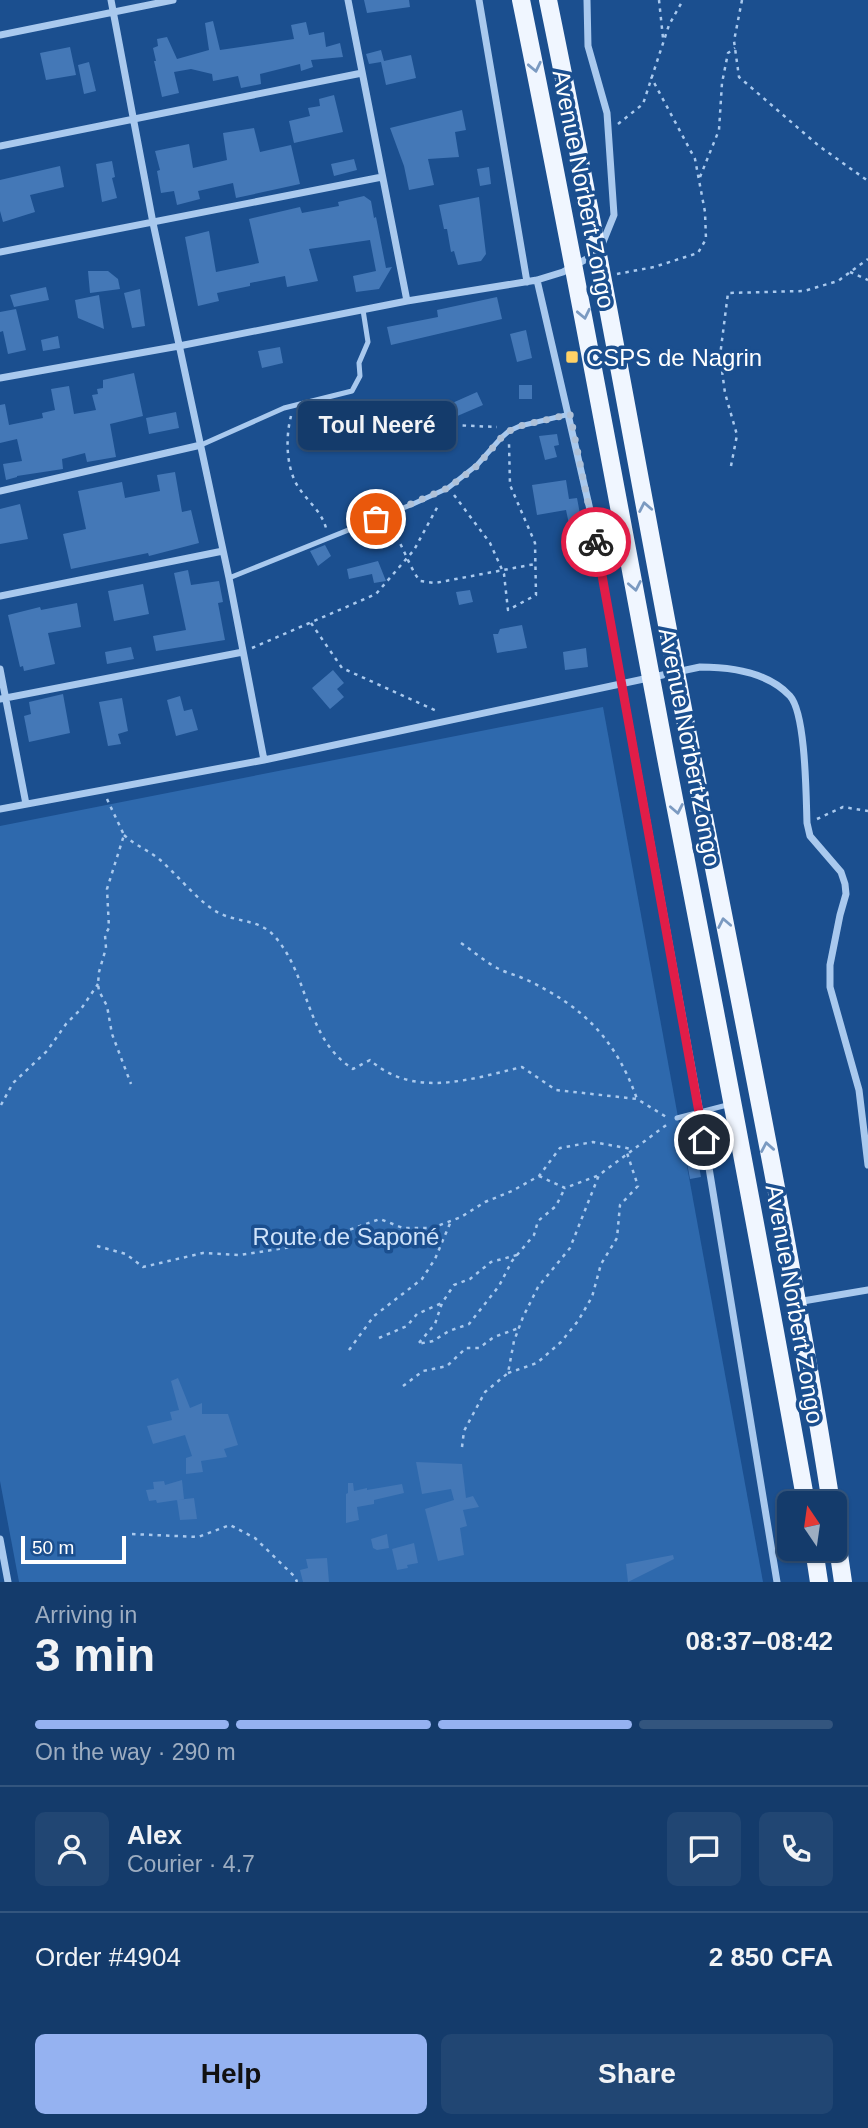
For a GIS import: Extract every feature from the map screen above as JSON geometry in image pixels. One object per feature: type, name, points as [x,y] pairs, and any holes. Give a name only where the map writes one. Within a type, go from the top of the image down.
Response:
[{"type":"main road","name":"Avenue Norbert Zongo","points":[[521,0],[734,1103],[804,1491]]},
{"type":"main road","name":"Avenue Norbert Zongo","points":[[548,0],[599,252],[796,1302],[829,1491]]},
{"type":"main road","points":[[816,1561],[819,1582]]},
{"type":"main road","points":[[840,1561],[843,1582]]},
{"type":"street","points":[[111,0],[153,223],[229,578],[264,760]]},
{"type":"street","points":[[0,35],[173,0]]},
{"type":"street","points":[[348,0],[407,301]]},
{"type":"street","points":[[479,0],[527,282]]},
{"type":"street","points":[[0,378],[407,301],[537,280],[563,272],[599,252],[614,215],[607,113],[588,46],[587,0]]},
{"type":"street","points":[[0,146],[362,73]]},
{"type":"street","points":[[0,252],[382,177]]},
{"type":"street","points":[[537,280],[591,513],[700,1113],[777,1582]]},
{"type":"street","points":[[0,491],[201,445]]},
{"type":"street","points":[[0,596],[223,551]]},
{"type":"street","points":[[3,699],[243,652]]},
{"type":"street","points":[[0,809],[264,760],[700,667],[723,667],[763,677],[791,697],[801,727],[810,836],[841,872],[845,884],[846,894],[839,915],[830,964],[830,987],[859,1090],[868,1165]]},
{"type":"street","points":[[0,669],[3,699],[26,804]]},
{"type":"street","points":[[796,1302],[868,1290]]},
{"type":"street","points":[[0,1539],[8,1582]]},
{"type":"lane","points":[[201,445],[284,408],[352,391],[360,376],[359,363],[368,342],[363,310]]},
{"type":"lane","points":[[229,578],[448,488],[477,466],[509,431],[570,414]]},
{"type":"lane","points":[[677,1118],[734,1103]]},
{"type":"path","points":[[659,0],[664,41]]},
{"type":"path","points":[[609,132],[643,104],[664,41],[683,0]]},
{"type":"path","points":[[742,0],[734,41],[739,78],[819,146],[868,181]]},
{"type":"path","points":[[699,180],[719,130],[722,83],[728,53],[735,48]]},
{"type":"path","points":[[617,274],[654,267],[698,253],[705,239],[705,212],[695,159],[651,77]]},
{"type":"path","points":[[731,466],[737,435],[725,393],[720,356],[728,293],[804,291],[838,281],[868,259]]},
{"type":"path","points":[[850,272],[868,280]]},
{"type":"path","points":[[243,652],[376,594],[414,550],[448,488],[491,542],[502,570],[508,610],[536,595],[535,543],[510,485],[509,431],[493,426],[407,423],[335,425],[284,408]]},
{"type":"path","points":[[292,410],[288,427],[291,474],[325,523],[329,538]]},
{"type":"path","points":[[376,519],[394,532],[411,569],[420,581],[435,583],[535,564]]},
{"type":"path","points":[[311,623],[342,668],[453,719]]},
{"type":"path","points":[[106,790],[109,804],[124,835],[137,847],[158,858],[219,913],[263,925],[274,935],[289,955],[317,1026],[337,1058],[353,1069],[370,1060],[381,1070],[400,1078],[434,1085],[522,1067],[556,1090],[637,1099],[670,1119],[677,1118]]},
{"type":"path","points":[[807,823],[843,807],[868,811]]},
{"type":"path","points":[[124,835],[107,889],[108,928],[98,984],[107,1006],[112,1034],[131,1084]]},
{"type":"path","points":[[461,943],[498,969],[528,981],[584,1016],[609,1041],[626,1070],[637,1099]]},
{"type":"path","points":[[1,1105],[13,1083],[47,1051],[98,984]]},
{"type":"path","points":[[517,1255],[491,1262],[470,1279],[454,1284],[442,1303],[435,1324],[418,1344],[433,1341],[449,1331],[469,1324],[534,1235],[538,1220],[556,1206],[565,1188],[599,1175],[677,1118]]},
{"type":"path","points":[[97,1246],[126,1254],[143,1267],[203,1254],[240,1255],[285,1248],[323,1239],[380,1219],[403,1227],[432,1228],[538,1176],[560,1148],[593,1142],[632,1149]]},
{"type":"path","points":[[462,1447],[464,1431],[485,1392],[508,1373],[537,1363],[561,1342],[592,1297],[601,1265],[617,1238],[620,1205],[638,1185],[627,1153]]},
{"type":"path","points":[[508,1373],[519,1328],[538,1287],[570,1248],[599,1175]]},
{"type":"path","points":[[538,1176],[565,1188]]},
{"type":"path","points":[[349,1350],[374,1316],[422,1279],[435,1259],[451,1221]]},
{"type":"path","points":[[379,1338],[407,1326],[416,1314],[442,1303]]},
{"type":"path","points":[[403,1386],[423,1371],[447,1366],[466,1348],[479,1348],[494,1337],[519,1328]]},
{"type":"path","points":[[132,1534],[198,1537],[230,1525],[255,1538],[298,1582]]},
{"type":"green space","name":"Route de Saponé","points":[[603,707],[763,1582],[19,1582],[0,1481],[0,826]]},
{"type":"building","points":[[364,0],[409,0],[410,7],[367,13]]},
{"type":"building","points":[[213,21],[220,50],[294,39],[291,25],[306,22],[309,35],[324,32],[326,47],[340,43],[343,57],[311,60],[313,67],[301,71],[300,64],[260,74],[261,84],[241,88],[238,76],[213,81],[212,74],[191,69],[174,72],[179,93],[162,97],[154,61],[153,48],[158,46],[157,39],[167,37],[177,59],[209,50],[205,23]]},
{"type":"building","points":[[70,47],[76,75],[46,80],[40,53]]},
{"type":"building","points":[[381,50],[384,61],[411,55],[416,78],[386,85],[381,62],[369,64],[366,54]]},
{"type":"building","points":[[89,62],[96,91],[84,94],[78,65]]},
{"type":"building","points":[[334,95],[343,132],[294,143],[289,121],[310,116],[308,108],[320,106],[319,99]]},
{"type":"building","points":[[462,110],[466,130],[455,132],[459,157],[428,159],[434,185],[409,190],[404,166],[390,128]]},
{"type":"building","points":[[254,128],[260,152],[291,145],[300,184],[236,198],[233,183],[198,191],[200,199],[177,205],[174,191],[161,193],[157,171],[160,170],[155,151],[189,144],[193,168],[227,160],[223,133]]},
{"type":"building","points":[[354,159],[357,170],[334,176],[331,164]]},
{"type":"building","points":[[112,161],[115,177],[112,178],[117,198],[102,202],[96,164]]},
{"type":"building","points":[[60,166],[64,187],[30,195],[35,212],[3,222],[0,211],[0,180]]},
{"type":"building","points":[[489,167],[491,184],[480,186],[477,169]]},
{"type":"building","points":[[364,196],[371,201],[374,218],[376,217],[386,268],[392,267],[379,289],[356,292],[353,276],[376,271],[370,240],[309,249],[318,281],[287,287],[285,276],[250,283],[250,286],[217,293],[219,301],[198,306],[185,237],[209,231],[216,272],[259,263],[249,219],[300,207],[302,213],[339,206],[338,202]]},
{"type":"building","points":[[479,197],[486,254],[481,261],[458,265],[454,251],[451,252],[439,205]]},
{"type":"building","points":[[88,271],[108,271],[118,279],[120,289],[90,293]]},
{"type":"building","points":[[46,287],[49,300],[14,307],[10,295]]},
{"type":"building","points":[[140,289],[145,326],[132,328],[124,293]]},
{"type":"building","points":[[99,295],[104,329],[78,318],[75,300]]},
{"type":"building","points":[[497,297],[502,319],[391,345],[387,327],[438,317],[437,310]]},
{"type":"building","points":[[16,309],[26,350],[8,354],[3,331],[0,332],[0,312]]},
{"type":"building","points":[[526,330],[532,358],[517,362],[510,334]]},
{"type":"building","points":[[58,336],[60,348],[43,351],[41,340]]},
{"type":"building","points":[[280,347],[283,363],[262,368],[258,351]]},
{"type":"building","points":[[134,373],[143,416],[110,424],[116,457],[87,462],[85,453],[62,459],[63,469],[6,480],[3,464],[22,461],[17,439],[0,443],[0,405],[5,404],[9,425],[43,418],[42,413],[55,410],[51,389],[69,386],[74,414],[96,410],[92,395],[98,394],[97,389],[103,388],[103,380]]},
{"type":"building","points":[[519,385],[532,385],[532,399],[519,399]]},
{"type":"building","points":[[477,392],[483,405],[455,417],[450,404]]},
{"type":"building","points":[[176,412],[179,428],[149,434],[146,418]]},
{"type":"building","points":[[557,434],[559,445],[554,446],[557,457],[545,460],[539,436]]},
{"type":"building","points":[[175,472],[182,512],[191,510],[199,543],[149,556],[148,553],[71,569],[63,534],[86,529],[78,491],[122,482],[125,498],[160,491],[157,475]]},
{"type":"building","points":[[566,480],[569,499],[577,498],[584,535],[572,538],[566,510],[537,515],[532,485]]},
{"type":"building","points":[[20,504],[28,539],[0,544],[0,509]]},
{"type":"building","points":[[325,545],[331,556],[318,566],[310,551]]},
{"type":"building","points":[[378,561],[386,581],[374,583],[372,574],[349,579],[347,569]]},
{"type":"building","points":[[188,570],[191,585],[219,581],[223,602],[218,603],[225,640],[156,651],[153,636],[186,630],[174,573]]},
{"type":"building","points":[[143,584],[149,614],[114,621],[108,591]]},
{"type":"building","points":[[470,590],[473,602],[459,605],[456,592]]},
{"type":"building","points":[[77,603],[81,627],[48,633],[55,664],[24,671],[23,666],[20,667],[8,615],[40,607],[41,610]]},
{"type":"building","points":[[522,625],[527,648],[497,653],[493,634],[498,634],[500,629]]},
{"type":"building","points":[[131,647],[134,659],[107,664],[105,652]]},
{"type":"building","points":[[586,648],[588,667],[565,670],[563,652]]},
{"type":"building","points":[[333,670],[344,683],[337,689],[344,697],[330,709],[312,688]]},
{"type":"building","points":[[63,694],[70,733],[29,742],[24,716],[31,714],[29,702]]},
{"type":"building","points":[[180,696],[184,711],[192,709],[198,730],[176,736],[167,700]]},
{"type":"building","points":[[122,698],[128,731],[118,734],[121,744],[108,746],[99,702]]},
{"type":"building","points":[[696,1150],[701,1177],[690,1179],[685,1152]]},
{"type":"building","points":[[178,1378],[190,1408],[202,1403],[202,1414],[228,1414],[238,1445],[224,1449],[227,1457],[201,1461],[203,1472],[186,1474],[186,1458],[192,1456],[185,1435],[153,1444],[147,1426],[172,1420],[170,1412],[179,1410],[171,1381]]},
{"type":"building","points":[[416,1462],[462,1464],[466,1498],[473,1496],[479,1507],[463,1510],[467,1526],[460,1528],[464,1555],[438,1561],[425,1509],[454,1500],[451,1489],[422,1494]]},
{"type":"building","points":[[182,1480],[184,1499],[157,1503],[156,1500],[149,1501],[146,1490],[154,1489],[153,1482],[164,1481],[165,1485]]},
{"type":"building","points":[[348,1483],[353,1483],[354,1491],[402,1484],[404,1493],[357,1507],[359,1520],[346,1523]]},
{"type":"building","points":[[194,1498],[197,1519],[180,1520],[177,1500]]},
{"type":"building","points":[[387,1534],[389,1548],[373,1548],[371,1539]]},
{"type":"building","points":[[414,1543],[418,1563],[397,1570],[392,1549]]},
{"type":"building","points":[[673,1555],[674,1559],[628,1582],[626,1564]]},
{"type":"building","points":[[327,1558],[329,1582],[303,1582],[300,1570],[308,1568],[306,1559]]},
{"type":"way so far","points":[[376,519],[448,488],[477,466],[509,431],[570,414],[596,542]]},
{"type":"place","name":"CSPS de Nagrin","points":[[572,357]]},
{"type":"place","name":"Toul Neeré","points":[[376,519]]},
{"type":"route","points":[[596,542],[704,1140]]}]
